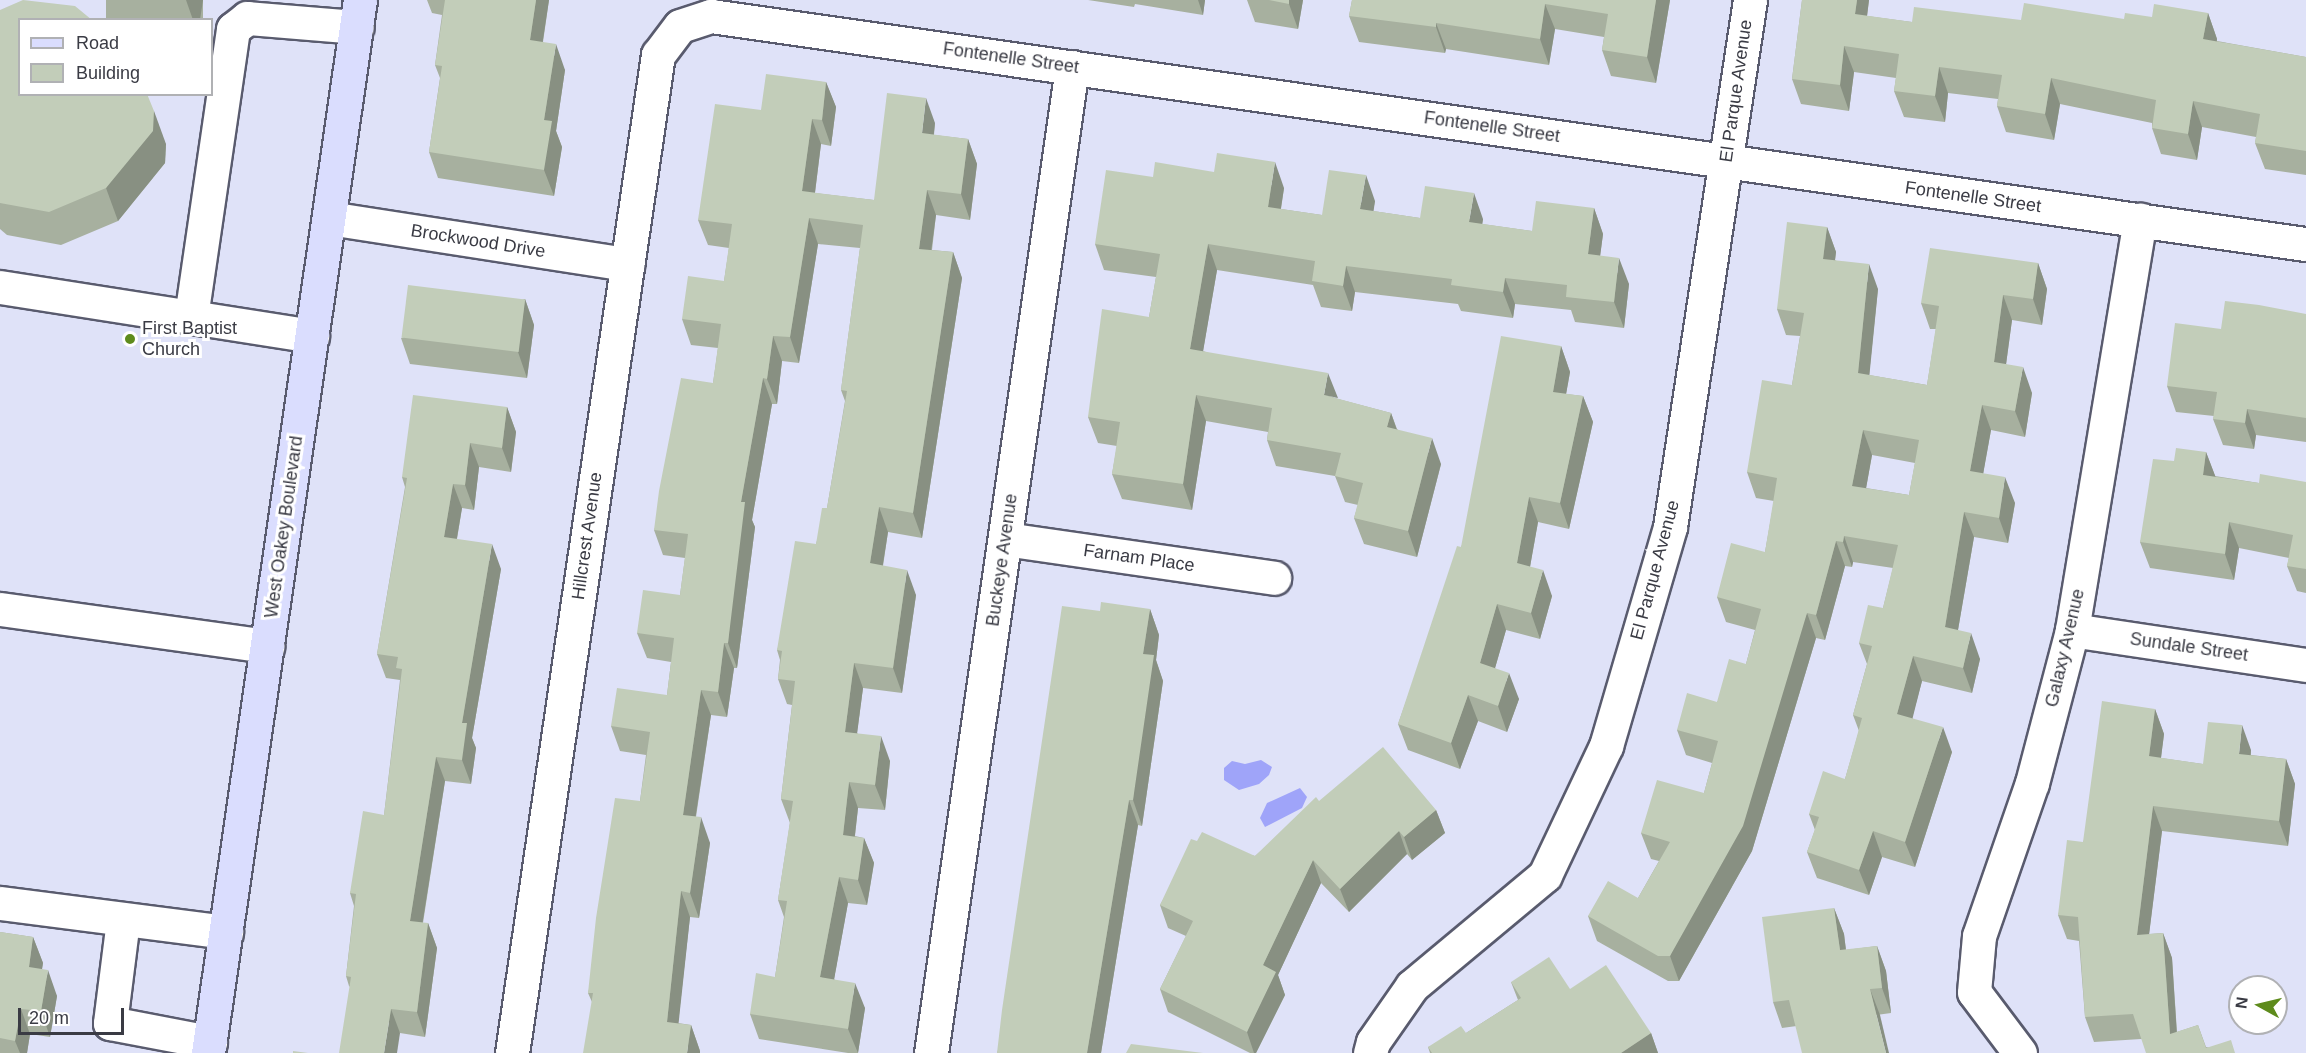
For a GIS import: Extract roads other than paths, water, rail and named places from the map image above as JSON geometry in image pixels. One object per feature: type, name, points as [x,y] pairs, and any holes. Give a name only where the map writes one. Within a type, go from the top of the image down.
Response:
[{"type":"main road","name":"West Oakey Boulevard","points":[[209,1047],[358,14]]},
{"type":"street","name":"El Parque Avenue","points":[[1370,1053],[1373,1042],[1412,986],[1545,875],[1606,746],[1670,527],[1750,0]]},
{"type":"street","points":[[190,317],[233,29],[247,18],[358,14]]},
{"type":"street","name":"Fontenelle Street","points":[[680,26],[711,16],[2306,244]]},
{"type":"street","name":"Hillcrest Avenue","points":[[512,1053],[658,56],[680,26]]},
{"type":"street","name":"Buckeye Avenue","points":[[931,1053],[1072,67]]},
{"type":"street","name":"Brockwood Drive","points":[[329,218],[627,264]]},
{"type":"street","name":"Galaxy Avenue","points":[[2020,1053],[1974,992],[1979,936],[2032,783],[2072,630],[2140,220]]},
{"type":"street","points":[[0,287],[312,336]]},
{"type":"street","name":"Farnam Place","points":[[1005,539],[1274,578]]},
{"type":"street","points":[[0,609],[267,646]]},
{"type":"street","name":"Sundale Street","points":[[2072,630],[2306,665]]},
{"type":"street","points":[[0,903],[226,932]]},
{"type":"street","points":[[123,920],[110,1023],[209,1047]]},
{"type":"water","points":[[1261,760],[1272,767],[1269,775],[1259,784],[1239,790],[1224,780],[1224,768],[1232,761],[1245,764]]},
{"type":"water","points":[[1300,788],[1307,797],[1302,808],[1265,827],[1260,818],[1267,803]]},
{"type":"place","name":"First Baptist Church","points":[[130,339]]}]
